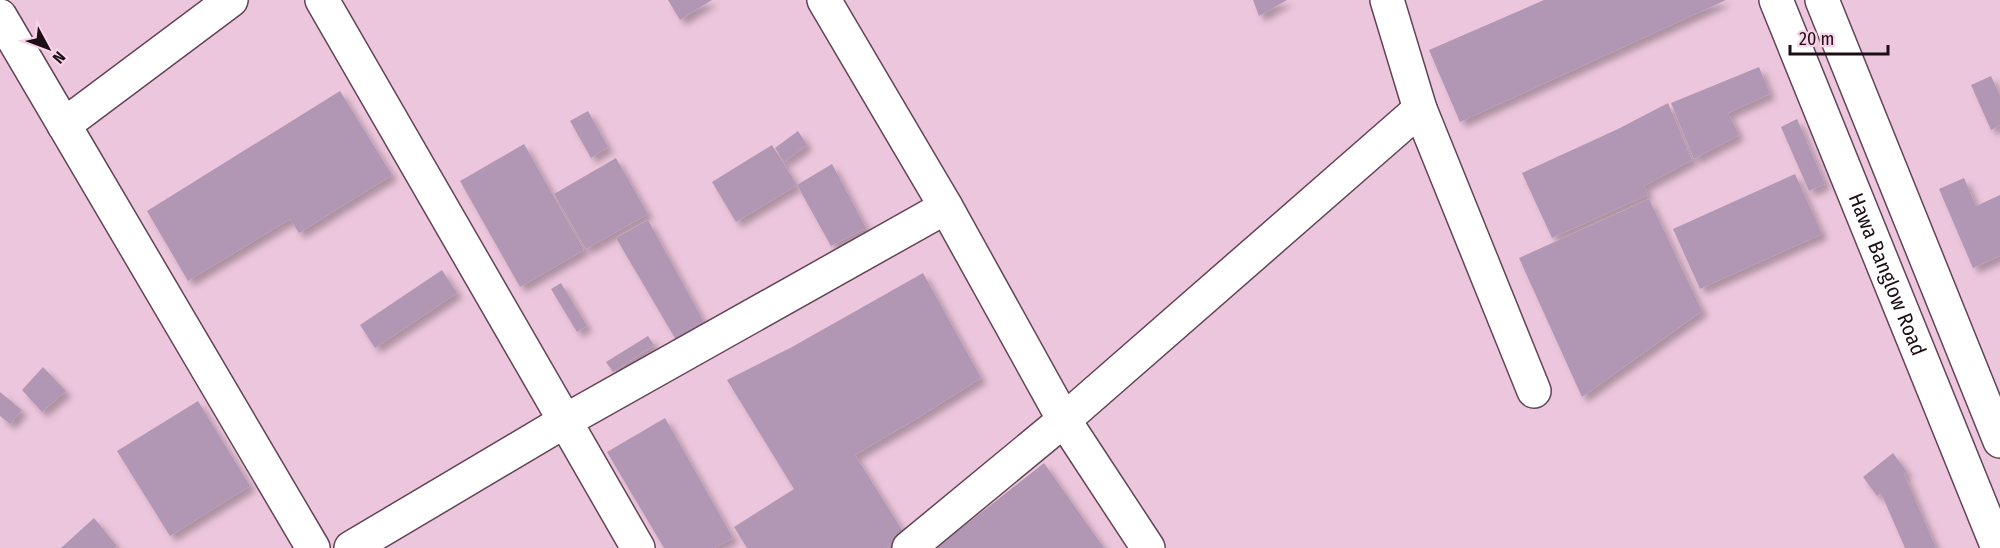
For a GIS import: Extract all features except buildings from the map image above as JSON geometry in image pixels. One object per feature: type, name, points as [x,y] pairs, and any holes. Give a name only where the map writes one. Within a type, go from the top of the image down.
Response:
[{"type":"street","points":[[64,125],[231,0]]},
{"type":"street","points":[[322,0],[638,548]]},
{"type":"street","points":[[824,0],[946,207],[1064,420],[1148,548]]},
{"type":"street","points":[[1388,0],[1420,108],[1534,391]]},
{"type":"street","name":"Hawa Banglow Road","points":[[1776,0],[1998,548]]},
{"type":"street","name":"Hawa Banglow Road","points":[[1822,0],[2000,441]]},
{"type":"street","points":[[0,16],[313,548]]},
{"type":"street","points":[[909,548],[1064,420],[1420,108]]},
{"type":"street","points":[[1855,192],[1895,180]]},
{"type":"street","points":[[351,548],[565,421],[946,207]]}]
